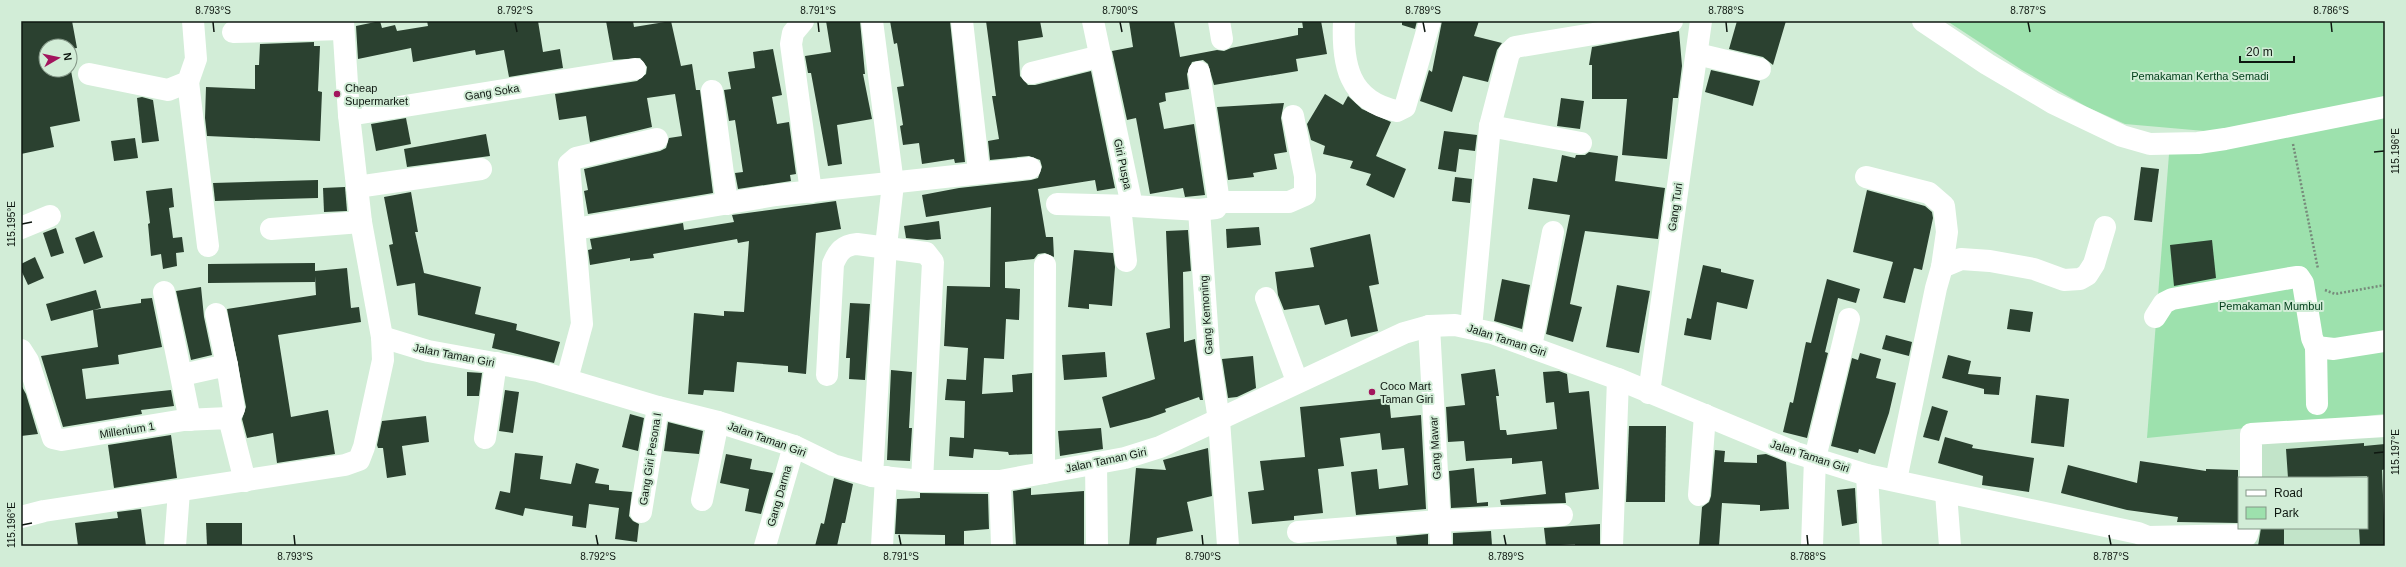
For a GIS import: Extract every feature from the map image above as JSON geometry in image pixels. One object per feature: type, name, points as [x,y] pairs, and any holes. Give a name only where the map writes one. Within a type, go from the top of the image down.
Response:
[{"type":"street","points":[[193,21],[196,59],[188,82],[208,246]]},
{"type":"street","points":[[803,21],[793,33],[791,44],[811,192]]},
{"type":"street","points":[[872,21],[893,184],[886,246],[879,477],[882,546]]},
{"type":"street","points":[[962,21],[979,172]]},
{"type":"street","name":"Giri Puspa","points":[[1092,21],[1101,56],[1126,206],[1126,261]]},
{"type":"street","points":[[1344,21],[1343,47],[1349,76],[1356,87],[1387,109],[1397,111],[1405,107],[1408,100],[1430,21]]},
{"type":"street","points":[[1471,328],[1490,126],[1506,59],[1515,47],[1672,21]]},
{"type":"street","name":"Gang Turi","points":[[1649,393],[1701,21]]},
{"type":"street","points":[[1923,21],[1987,64],[2053,103],[2093,124],[2122,136],[2150,144],[2198,143],[2385,107]]},
{"type":"street","points":[[21,516],[245,482],[345,465],[358,460],[364,447],[383,360],[382,337],[361,222],[349,115],[343,25],[233,32]]},
{"type":"street","points":[[1697,54],[1760,69]]},
{"type":"street","points":[[1032,73],[1101,56]]},
{"type":"street","name":"Gang Soka","points":[[349,115],[635,69]]},
{"type":"street","points":[[1057,204],[1199,210],[1216,208],[1219,202],[1199,72]]},
{"type":"street","points":[[89,74],[168,90],[188,82]]},
{"type":"street","points":[[712,92],[727,204]]},
{"type":"street","points":[[1219,202],[1289,202],[1305,195],[1304,176],[1293,116]]},
{"type":"street","points":[[1490,126],[1581,143]]},
{"type":"street","points":[[566,379],[582,324],[569,164],[571,161],[657,139]]},
{"type":"street","points":[[575,229],[811,192],[893,184],[979,172],[1030,168]]},
{"type":"street","points":[[357,187],[481,169]]},
{"type":"street","points":[[1866,177],[1929,193],[1944,206],[1946,232],[1942,267],[1936,288],[1896,480]]},
{"type":"street","name":"Gang Kemoning","points":[[1199,210],[1209,355],[1219,420],[1228,546]]},
{"type":"street","points":[[21,228],[50,216]]},
{"type":"street","points":[[271,228],[361,222]]},
{"type":"street","points":[[1942,267],[1961,259],[1984,260],[2034,269],[2064,280],[2080,279],[2087,275],[2094,264],[2105,227]]},
{"type":"street","points":[[1531,347],[1552,232]]},
{"type":"street","points":[[827,375],[833,264],[837,254],[848,244],[886,246],[926,253],[933,262],[922,481]]},
{"type":"street","points":[[1044,473],[1045,265]]},
{"type":"street","points":[[2155,317],[2164,303],[2172,299],[2296,276],[2299,277],[2304,283],[2312,338],[2316,346],[2317,404]]},
{"type":"street","points":[[164,292],[190,420]]},
{"type":"street","points":[[1266,298],[1297,381]]},
{"type":"street","points":[[216,314],[227,365],[234,409],[229,418],[245,482]]},
{"type":"street","points":[[1812,546],[1815,458],[1849,319]]},
{"type":"street","name":"Jalan Taman Giri","points":[[382,337],[428,350],[496,363],[566,379],[658,407],[718,422],[794,446],[833,465],[879,477],[922,481],[1000,481],[1125,458],[1160,447],[1219,420],[1297,381],[1404,333],[1429,326],[1455,325],[1471,328],[1531,347],[1618,379],[1768,442],[1867,474],[1946,493],[2062,515],[2138,533],[2149,541],[2247,535],[2249,529]]},
{"type":"street","name":"Gang Mawar","points":[[1429,326],[1441,546]]},
{"type":"street","points":[[2316,346],[2334,349],[2385,341]]},
{"type":"street","name":"Millenium 1","points":[[23,358],[53,438],[62,440],[190,420],[229,418]]},
{"type":"street","points":[[485,438],[496,363]]},
{"type":"street","points":[[182,375],[227,365]]},
{"type":"street","points":[[1612,546],[1618,379]]},
{"type":"street","name":"Gang Giri Pesona I","points":[[642,512],[658,407]]},
{"type":"street","points":[[1699,495],[1705,415]]},
{"type":"street","points":[[702,500],[718,422]]},
{"type":"street","points":[[2251,477],[2251,434],[2385,426]]},
{"type":"street","name":"Gang Darma","points":[[765,546],[794,446]]},
{"type":"street","points":[[1096,463],[1097,546]]},
{"type":"street","points":[[1867,474],[1871,546]]},
{"type":"street","points":[[1000,481],[1002,546]]},
{"type":"street","points":[[175,546],[180,491]]},
{"type":"street","points":[[1946,493],[1950,546]]},
{"type":"street","points":[[1298,532],[1439,521],[1562,515]]},
{"type":"path","points":[[2289,126],[2319,273]]},
{"type":"path","points":[[2323,286],[2326,292],[2335,294],[2385,285]]},
{"type":"shaded area","points":[[2385,430],[2385,546],[2255,546],[2255,529],[2368,529],[2368,477],[2254,477],[2253,443]]},
{"type":"green space","name":"Pemakaman Kertha Semadi","points":[[1947,21],[2385,21],[2385,97],[2216,132],[2125,124],[2087,107],[2022,70]]},
{"type":"green space","name":"Pemakaman Mumbul","points":[[2385,117],[2385,414],[2147,438],[2169,154]]},
{"type":"building","points":[[21,21],[72,21],[75,38],[38,38],[38,78],[72,78],[80,121],[50,127],[54,147],[21,154]]},
{"type":"building","points":[[380,21],[382,28],[395,25],[397,31],[428,26],[427,21],[538,21],[543,52],[560,49],[563,68],[509,77],[504,50],[476,55],[475,50],[413,62],[411,48],[358,59],[356,26]]},
{"type":"building","points":[[606,21],[633,21],[634,27],[671,21],[681,66],[692,64],[696,90],[700,90],[713,193],[588,214],[584,191],[588,190],[584,169],[660,151],[666,148],[669,138],[682,136],[675,94],[647,98],[652,127],[590,142],[586,116],[559,120],[555,94],[637,81],[646,74],[647,67],[640,58],[613,60]]},
{"type":"building","points":[[826,21],[860,21],[865,74],[863,74],[872,119],[837,125],[842,164],[828,166],[811,73],[808,73],[805,56],[831,52]]},
{"type":"building","points":[[890,21],[950,21],[965,162],[955,163],[954,159],[922,164],[919,143],[903,145],[900,126],[903,125],[897,87],[904,86],[897,43],[894,44]]},
{"type":"building","points":[[986,21],[1040,21],[1043,37],[1018,41],[1020,76],[1028,85],[1035,85],[1091,71],[1115,188],[1097,191],[1095,180],[1038,189],[1046,237],[1053,237],[1054,257],[1045,253],[1038,254],[1034,259],[1005,262],[1005,288],[1020,289],[1019,320],[1006,319],[1004,359],[984,358],[982,394],[1013,392],[1012,375],[1032,373],[1032,454],[1009,455],[1008,452],[974,449],[973,458],[949,456],[950,437],[964,438],[965,401],[945,400],[947,379],[966,380],[968,348],[944,346],[947,286],[990,287],[991,207],[926,217],[922,195],[959,188],[1031,180],[1038,178],[1042,167],[1040,160],[1029,156],[990,160],[988,141],[999,139],[992,96],[996,96]]},
{"type":"building","points":[[1129,21],[1174,21],[1180,57],[1217,50],[1224,51],[1231,48],[1298,35],[1298,28],[1303,28],[1302,21],[1321,21],[1327,54],[1296,59],[1298,71],[1214,85],[1208,64],[1203,60],[1192,62],[1187,74],[1189,89],[1165,93],[1166,101],[1159,103],[1164,129],[1194,124],[1205,195],[1185,197],[1183,188],[1150,194],[1136,118],[1127,120],[1112,51],[1133,47]]},
{"type":"building","points":[[1402,21],[1417,21],[1415,29],[1402,25]]},
{"type":"building","points":[[1442,21],[1479,21],[1474,36],[1502,43],[1497,50],[1488,82],[1463,76],[1452,112],[1420,101],[1429,70],[1432,72]]},
{"type":"building","points":[[1737,21],[1786,21],[1773,65],[1763,57],[1729,49]]},
{"type":"building","points":[[1679,31],[1682,66],[1678,98],[1673,98],[1667,159],[1622,155],[1627,99],[1592,99],[1592,65],[1589,65],[1592,47]]},
{"type":"building","points":[[314,42],[314,46],[320,46],[318,91],[322,92],[320,141],[207,136],[205,118],[206,87],[255,89],[255,65],[259,65],[260,44]]},
{"type":"building","points":[[773,49],[782,95],[772,97],[777,124],[789,122],[796,174],[790,175],[791,181],[738,189],[735,173],[743,172],[735,120],[729,121],[724,90],[731,89],[728,72],[755,68],[753,52]]},
{"type":"building","points":[[1711,70],[1760,81],[1753,106],[1705,92]]},
{"type":"building","points":[[1325,94],[1343,105],[1348,96],[1362,109],[1391,122],[1376,156],[1406,169],[1394,198],[1366,185],[1371,174],[1350,168],[1353,161],[1323,154],[1325,146],[1311,140],[1307,124]]},
{"type":"building","points":[[142,97],[153,100],[159,141],[142,143],[137,98]]},
{"type":"building","points":[[1561,98],[1584,101],[1580,129],[1557,126]]},
{"type":"building","points":[[1284,103],[1281,118],[1287,152],[1274,154],[1277,169],[1253,173],[1254,177],[1228,180],[1217,107]]},
{"type":"building","points":[[406,118],[411,144],[376,151],[371,124]]},
{"type":"building","points":[[1444,131],[1477,135],[1475,151],[1459,149],[1456,172],[1438,169]]},
{"type":"building","points":[[486,134],[490,156],[407,167],[404,149]]},
{"type":"building","points":[[135,138],[138,158],[114,161],[111,141]]},
{"type":"building","points":[[1589,152],[1618,156],[1615,181],[1665,188],[1658,239],[1585,231],[1570,304],[1582,307],[1573,342],[1546,334],[1570,215],[1528,209],[1533,178],[1557,182],[1562,155],[1575,158],[1576,155],[1585,155]]},
{"type":"building","points":[[2141,167],[2159,169],[2152,222],[2134,220]]},
{"type":"building","points":[[1455,177],[1472,179],[1470,203],[1452,201]]},
{"type":"building","points":[[318,180],[318,198],[215,201],[213,183]]},
{"type":"building","points":[[345,187],[347,211],[324,212],[323,188]]},
{"type":"building","points":[[172,188],[174,207],[169,208],[173,238],[182,237],[184,252],[176,253],[177,266],[163,269],[161,254],[151,256],[148,224],[150,223],[146,191]]},
{"type":"building","points":[[1867,190],[1925,206],[1932,212],[1933,218],[1922,270],[1914,268],[1905,303],[1883,298],[1893,262],[1853,252]]},
{"type":"building","points":[[411,192],[418,232],[415,232],[424,273],[481,287],[475,314],[517,324],[516,330],[560,342],[554,363],[492,348],[495,334],[418,315],[415,283],[397,286],[389,245],[393,244],[384,197]]},
{"type":"building","points":[[836,201],[841,229],[816,233],[806,374],[788,372],[788,366],[737,362],[734,392],[704,390],[703,395],[688,394],[694,313],[724,316],[724,311],[744,312],[749,241],[738,243],[737,239],[653,254],[654,258],[630,261],[630,258],[590,265],[588,250],[592,249],[590,239],[683,223],[684,230],[734,222],[732,215]]},
{"type":"building","points":[[939,221],[941,239],[927,240],[906,238],[904,226]]},
{"type":"building","points":[[1259,227],[1261,245],[1227,248],[1226,229]]},
{"type":"building","points":[[56,228],[64,253],[51,257],[43,233]]},
{"type":"building","points":[[1188,230],[1191,271],[1183,272],[1184,342],[1195,339],[1203,400],[1200,400],[1199,397],[1165,409],[1166,412],[1149,418],[1110,428],[1102,397],[1155,379],[1146,333],[1170,328],[1166,231]]},
{"type":"building","points":[[94,231],[103,257],[84,264],[75,238]]},
{"type":"building","points":[[1370,234],[1379,284],[1369,286],[1378,331],[1351,337],[1347,319],[1325,325],[1319,305],[1284,310],[1278,295],[1275,272],[1314,267],[1310,248]]},
{"type":"building","points":[[2212,240],[2216,278],[2174,286],[2170,245]]},
{"type":"building","points":[[1074,250],[1113,253],[1115,267],[1112,306],[1089,304],[1089,309],[1068,307]]},
{"type":"building","points":[[35,257],[44,278],[28,285],[21,270],[21,264]]},
{"type":"building","points":[[315,263],[315,271],[347,268],[351,308],[359,307],[361,322],[278,335],[291,417],[328,410],[335,454],[277,463],[273,433],[247,438],[242,419],[246,407],[227,309],[316,295],[315,276],[315,282],[208,283],[208,264]]},
{"type":"building","points":[[1703,265],[1721,269],[1721,272],[1754,280],[1747,309],[1717,302],[1711,340],[1684,335],[1687,318],[1691,319]]},
{"type":"building","points":[[1502,279],[1530,285],[1522,329],[1494,321]]},
{"type":"building","points":[[1827,279],[1860,289],[1856,303],[1838,298],[1825,352],[1828,353],[1807,438],[1783,432],[1790,402],[1793,403],[1806,342],[1811,343]]},
{"type":"building","points":[[1617,285],[1650,291],[1639,353],[1606,347]]},
{"type":"building","points":[[201,287],[204,317],[212,355],[191,360],[176,291]]},
{"type":"building","points":[[96,290],[101,308],[51,321],[46,304]]},
{"type":"building","points":[[152,298],[162,347],[118,355],[119,364],[82,369],[86,399],[171,390],[174,406],[141,410],[142,414],[63,427],[41,356],[98,347],[93,310],[141,303],[141,299]]},
{"type":"building","points":[[850,303],[870,304],[865,380],[849,379],[850,358],[846,358]]},
{"type":"building","points":[[2010,309],[2033,312],[2030,332],[2007,329]]},
{"type":"building","points":[[1886,335],[1912,342],[1909,356],[1882,349]]},
{"type":"building","points":[[1105,352],[1107,377],[1064,380],[1062,355]]},
{"type":"building","points":[[1860,353],[1881,359],[1876,378],[1896,383],[1889,413],[1875,454],[1859,449],[1858,453],[1831,446],[1852,358],[1858,360]]},
{"type":"building","points":[[1948,355],[1971,361],[1968,374],[2001,377],[1999,395],[1984,394],[1984,389],[1942,378]]},
{"type":"building","points":[[1253,356],[1256,388],[1237,397],[1228,398],[1222,359]]},
{"type":"building","points":[[1495,369],[1499,396],[1496,396],[1500,430],[1506,430],[1507,435],[1557,429],[1554,402],[1546,403],[1543,372],[1559,371],[1567,374],[1569,393],[1589,391],[1599,489],[1565,493],[1566,503],[1501,505],[1500,500],[1546,494],[1542,461],[1512,464],[1512,458],[1466,461],[1464,441],[1448,442],[1446,407],[1465,405],[1461,374]]},
{"type":"building","points":[[891,370],[912,372],[909,428],[912,428],[910,461],[887,460]]},
{"type":"building","points":[[467,372],[482,373],[479,396],[467,396]]},
{"type":"building","points":[[21,385],[26,394],[38,434],[21,436]]},
{"type":"building","points":[[505,390],[519,392],[513,433],[499,431]]},
{"type":"building","points":[[2036,395],[2069,399],[2064,447],[2031,443]]},
{"type":"building","points":[[1389,398],[1391,418],[1421,415],[1426,509],[1356,515],[1351,472],[1377,469],[1379,489],[1408,485],[1404,448],[1382,450],[1380,433],[1340,438],[1344,466],[1318,469],[1323,513],[1294,516],[1294,520],[1252,524],[1248,492],[1264,490],[1260,461],[1305,457],[1300,407]]},
{"type":"building","points":[[1932,406],[1948,411],[1939,441],[1923,437]]},
{"type":"building","points":[[630,414],[644,418],[638,451],[622,447]]},
{"type":"building","points":[[426,416],[429,442],[402,446],[406,475],[387,478],[383,448],[378,448],[377,445],[382,421]]},
{"type":"building","points":[[668,422],[703,431],[699,454],[664,451]]},
{"type":"building","points":[[1629,426],[1666,426],[1665,502],[1626,502]]},
{"type":"building","points":[[1101,428],[1103,449],[1060,456],[1058,431]]},
{"type":"building","points":[[171,435],[177,478],[114,488],[108,445]]},
{"type":"building","points":[[1945,437],[1973,445],[1972,448],[2034,458],[2029,492],[1982,485],[1983,476],[1938,463]]},
{"type":"building","points":[[2364,443],[2364,446],[2385,444],[2385,469],[2382,470],[2385,546],[2360,546],[2359,529],[2368,529],[2367,476],[2288,477],[2286,449]]},
{"type":"building","points":[[1208,448],[1212,496],[1187,502],[1193,531],[1157,538],[1156,546],[1129,546],[1136,468],[1166,470],[1163,460]]},
{"type":"building","points":[[1715,450],[1725,451],[1724,462],[1757,463],[1757,455],[1766,454],[1786,462],[1789,509],[1760,511],[1760,505],[1722,503],[1719,546],[1699,546],[1702,507],[1709,502],[1711,496]]},
{"type":"building","points":[[515,453],[543,456],[540,479],[571,484],[576,463],[599,469],[595,483],[609,485],[609,490],[632,492],[629,516],[633,521],[639,524],[637,542],[615,539],[619,508],[589,504],[586,528],[572,526],[573,516],[525,508],[523,516],[495,509],[500,491],[510,493]]},
{"type":"building","points":[[726,454],[752,459],[750,469],[773,473],[761,514],[745,511],[749,489],[720,483]]},
{"type":"building","points":[[2140,461],[2206,471],[2206,469],[2238,470],[2238,523],[2177,522],[2178,517],[2127,510],[2061,493],[2068,465],[2137,483]]},
{"type":"building","points":[[1474,468],[1477,503],[1488,502],[1488,506],[1451,508],[1449,471]]},
{"type":"building","points":[[834,478],[853,484],[845,523],[842,523],[837,546],[815,546],[821,523],[824,524]]},
{"type":"building","points":[[1031,488],[1031,495],[1084,491],[1084,546],[1016,546],[1013,491]]},
{"type":"building","points":[[1855,488],[1857,523],[1842,526],[1837,490]]},
{"type":"building","points":[[920,493],[988,494],[989,529],[964,531],[964,546],[945,546],[945,535],[895,534],[897,499],[920,498]]},
{"type":"building","points":[[141,509],[146,546],[78,546],[75,523],[118,518],[117,512]]},
{"type":"building","points":[[206,523],[242,523],[242,546],[207,546]]},
{"type":"building","points":[[1600,524],[1600,546],[1575,546],[1575,544],[1546,546],[1544,528]]},
{"type":"building","points":[[2261,529],[2284,529],[2284,546],[2258,546]]},
{"type":"building","points":[[1491,531],[1492,546],[1453,546],[1453,533]]},
{"type":"building","points":[[1428,534],[1428,546],[1397,546],[1396,537]]},
{"type":"place","name":"Cheap Supermarket","points":[[337,94]]},
{"type":"place","name":"Coco Mart Taman Giri","points":[[1372,392]]}]
